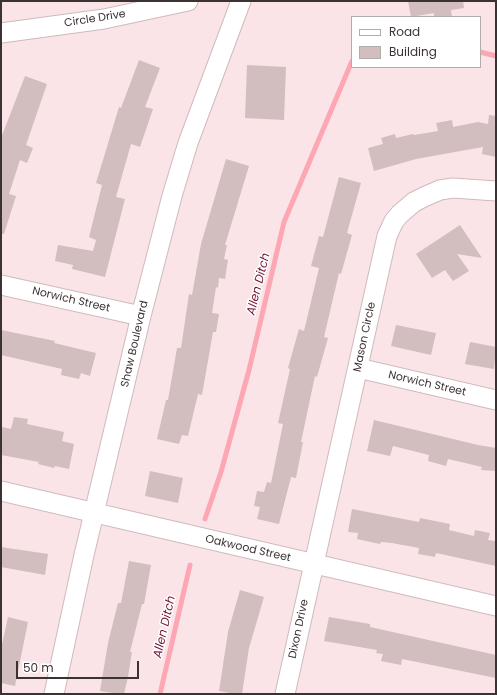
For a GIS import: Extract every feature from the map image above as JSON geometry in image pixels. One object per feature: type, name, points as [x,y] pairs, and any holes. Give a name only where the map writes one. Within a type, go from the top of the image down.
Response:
[{"type":"street","name":"Circle Drive","points":[[1,33],[104,19],[188,1]]},
{"type":"street","name":"Shaw Boulevard","points":[[54,694],[84,555],[96,513],[141,316],[188,143],[240,1]]},
{"type":"street","name":"Mason Circle","points":[[313,564],[387,236],[394,221],[414,202],[440,190],[453,188],[496,191]]},
{"type":"street","name":"Norwich Street","points":[[1,285],[141,316]]},
{"type":"street","name":"Norwich Street","points":[[358,368],[496,400]]},
{"type":"street","name":"Oakwood Street","points":[[1,491],[496,606]]},
{"type":"street","name":"Dixon Drive","points":[[285,694],[313,564]]},
{"type":"building","points":[[408,1],[463,1],[464,8],[451,10],[452,16],[434,16],[434,13],[411,16]]},
{"type":"building","points":[[139,60],[160,68],[145,107],[153,109],[140,147],[131,144],[116,197],[125,199],[105,277],[72,269],[73,265],[55,261],[58,245],[93,251],[96,240],[89,237],[102,185],[96,183],[119,107],[121,108]]},
{"type":"building","points":[[247,65],[286,67],[284,120],[245,118]]},
{"type":"building","points":[[25,76],[47,84],[26,145],[33,148],[27,163],[20,160],[9,194],[16,196],[4,234],[1,234],[1,138]]},
{"type":"building","points":[[489,115],[496,116],[496,157],[482,154],[483,147],[416,159],[374,171],[368,148],[383,144],[381,138],[395,134],[396,138],[438,131],[436,123],[452,120],[453,127],[478,122],[488,124]]},
{"type":"building","points":[[226,159],[249,166],[225,245],[227,245],[224,259],[228,260],[225,279],[219,278],[218,288],[216,287],[212,313],[219,314],[216,332],[213,332],[202,395],[198,394],[188,436],[182,435],[179,444],[157,439],[166,400],[168,400],[177,348],[181,348],[189,294],[192,295],[201,244]]},
{"type":"building","points":[[339,177],[361,183],[347,233],[352,235],[341,274],[339,273],[324,337],[328,338],[317,377],[315,376],[301,442],[303,442],[296,478],[291,477],[279,524],[257,519],[260,507],[254,506],[257,491],[264,492],[267,482],[271,483],[283,424],[278,423],[290,369],[288,368],[299,329],[304,331],[319,268],[311,266],[319,236],[323,237]]},
{"type":"building","points":[[460,225],[482,258],[457,254],[469,271],[453,281],[445,270],[432,278],[416,254]]},
{"type":"building","points":[[396,325],[436,333],[431,355],[391,346]]},
{"type":"building","points":[[1,330],[55,341],[54,343],[96,353],[90,376],[81,373],[79,379],[61,375],[62,369],[1,355]]},
{"type":"building","points":[[470,342],[496,347],[494,369],[465,364]]},
{"type":"building","points":[[14,417],[28,419],[27,424],[64,432],[62,441],[74,444],[69,469],[55,466],[54,468],[38,464],[39,462],[1,455],[2,427],[11,429]]},
{"type":"building","points":[[374,420],[496,448],[496,471],[481,470],[482,467],[448,459],[446,466],[428,461],[429,455],[393,446],[390,456],[367,451]]},
{"type":"building","points":[[150,471],[183,478],[178,503],[145,496]]},
{"type":"building","points":[[352,509],[419,522],[420,518],[450,524],[449,530],[474,536],[475,530],[490,533],[488,540],[496,541],[496,566],[436,553],[435,557],[418,554],[419,548],[392,543],[381,542],[380,544],[357,539],[358,533],[348,532]]},
{"type":"building","points":[[1,547],[48,554],[45,575],[1,567]]},
{"type":"building","points":[[129,561],[151,565],[144,604],[142,604],[130,652],[132,652],[124,694],[120,694],[100,691],[108,643],[118,603],[121,603]]},
{"type":"building","points":[[240,590],[264,597],[249,648],[242,694],[235,694],[219,691],[228,632]]},
{"type":"building","points":[[8,617],[28,622],[15,686],[1,683],[1,649]]},
{"type":"building","points":[[329,617],[370,624],[370,627],[496,655],[496,678],[402,659],[401,665],[381,661],[383,654],[376,653],[377,650],[324,641]]},
{"type":"waterway","name":"Allen Ditch","points":[[481,52],[496,56]]},
{"type":"waterway","name":"Allen Ditch","points":[[205,519],[221,472],[249,370],[284,222],[351,63]]},
{"type":"waterway","name":"Allen Ditch","points":[[160,694],[190,565]]}]
